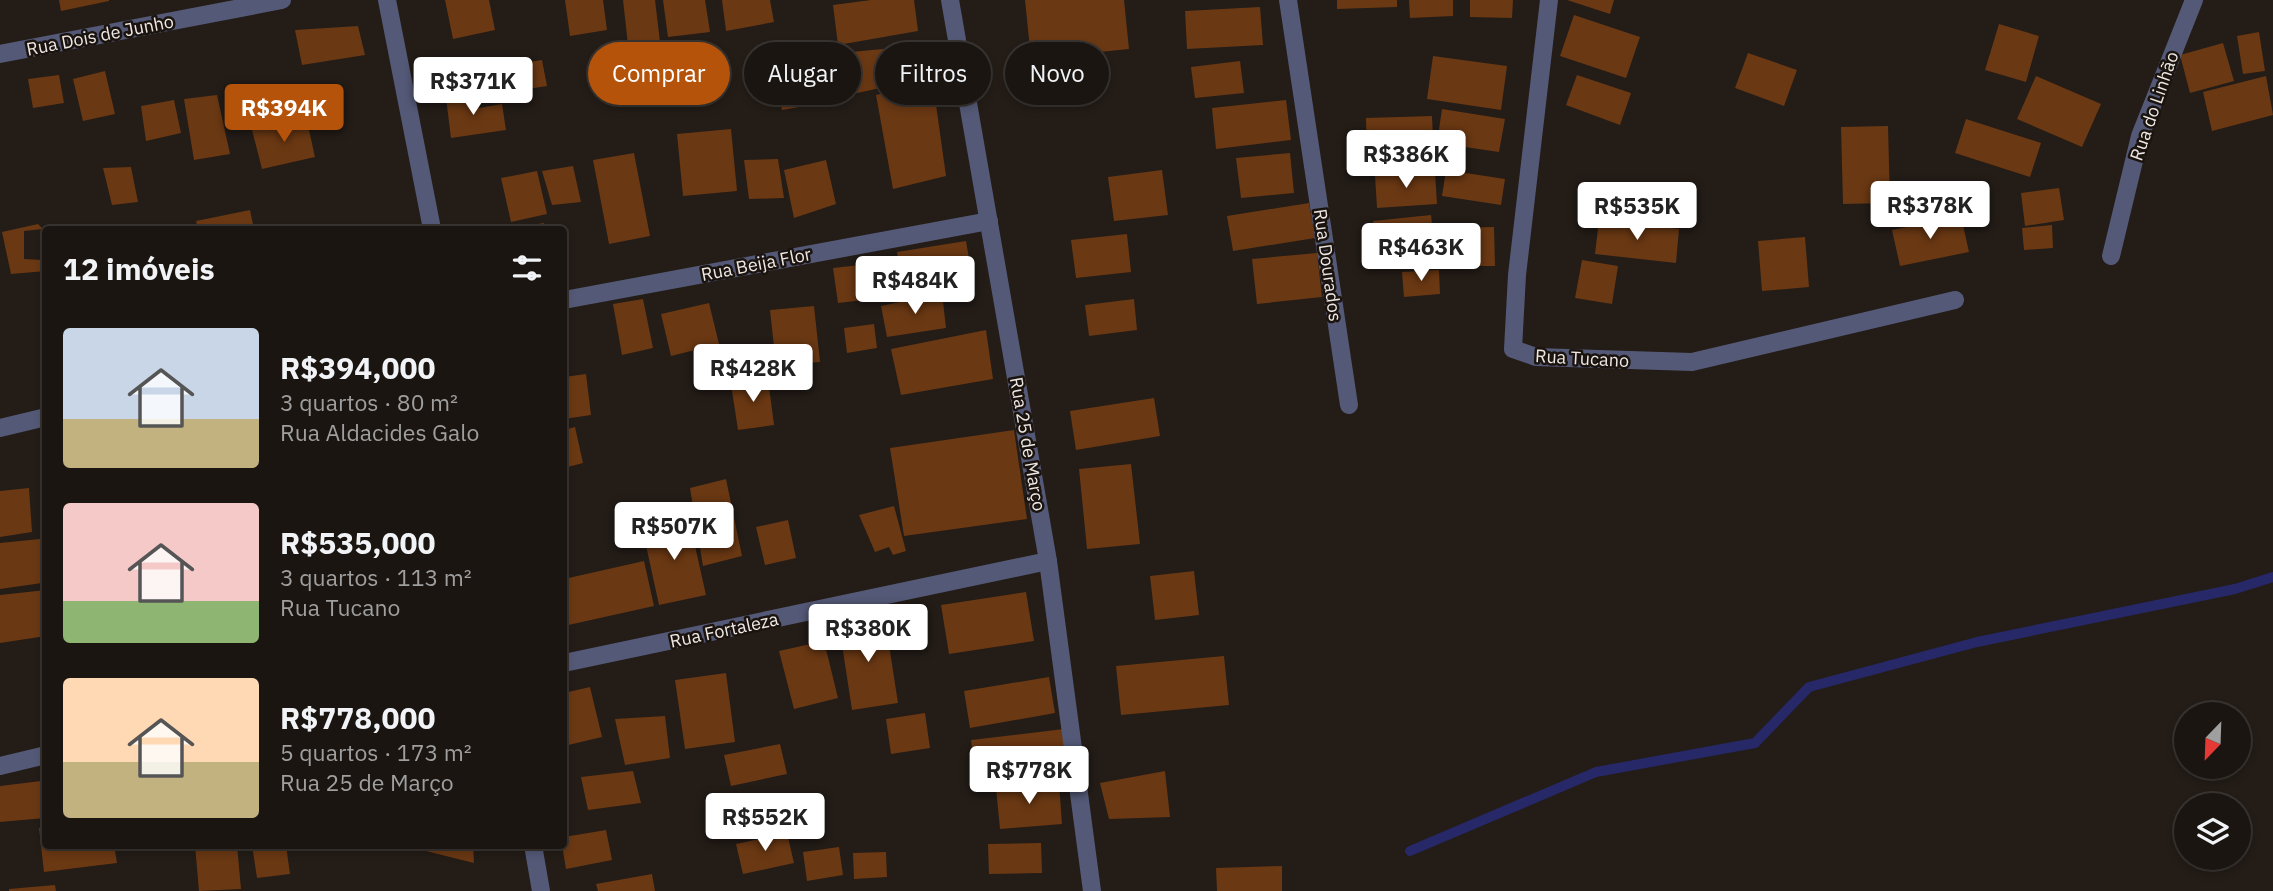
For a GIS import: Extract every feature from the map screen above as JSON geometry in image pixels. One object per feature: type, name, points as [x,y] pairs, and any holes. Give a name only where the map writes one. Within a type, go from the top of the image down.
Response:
[{"type":"street","name":"Rua Dois de Junho","points":[[0,54],[282,0]]},
{"type":"street","points":[[387,0],[431,226]]},
{"type":"street","name":"Rua 25 de Março","points":[[950,0],[1048,561],[1092,891]]},
{"type":"street","name":"Rua Dourados","points":[[1288,0],[1349,405]]},
{"type":"street","name":"Rua Tucano","points":[[1549,0],[1518,261],[1513,349],[1536,356],[1692,362],[1955,300]]},
{"type":"street","name":"Rua do Linhão","points":[[2110,256],[2140,136],[2194,0]]},
{"type":"street","name":"Rua Beija Flor","points":[[567,299],[989,221]]},
{"type":"street","points":[[0,428],[42,418]]},
{"type":"street","name":"Rua Fortaleza","points":[[567,662],[1048,561]]},
{"type":"street","points":[[0,766],[42,756]]},
{"type":"street","points":[[534,849],[541,891]]},
{"type":"building","points":[[59,0],[109,0],[109,1],[61,11]]},
{"type":"building","points":[[445,0],[489,0],[495,30],[453,39]]},
{"type":"building","points":[[565,0],[603,0],[607,30],[570,36]]},
{"type":"building","points":[[623,0],[655,0],[660,42],[628,42]]},
{"type":"building","points":[[663,0],[705,0],[710,32],[668,37]]},
{"type":"building","points":[[722,0],[770,0],[774,22],[726,31]]},
{"type":"building","points":[[871,0],[914,0],[918,31],[855,42],[838,42],[833,5]]},
{"type":"building","points":[[1025,0],[1124,0],[1129,49],[1109,51],[1109,42],[1029,42]]},
{"type":"building","points":[[1337,0],[1397,0],[1397,7],[1337,9]]},
{"type":"building","points":[[1409,0],[1453,0],[1453,16],[1410,18]]},
{"type":"building","points":[[1470,0],[1513,0],[1512,18],[1470,17]]},
{"type":"building","points":[[1567,0],[1614,0],[1610,14]]},
{"type":"building","points":[[1260,7],[1263,45],[1187,49],[1185,11]]},
{"type":"building","points":[[1574,15],[1640,37],[1626,78],[1560,56]]},
{"type":"building","points":[[1999,24],[2039,36],[2026,82],[1985,70]]},
{"type":"building","points":[[358,26],[365,55],[302,65],[295,30]]},
{"type":"building","points":[[2259,32],[2265,71],[2243,74],[2237,36]]},
{"type":"building","points":[[2223,43],[2234,81],[2190,93],[2180,55]]},
{"type":"building","points":[[875,50],[875,89],[861,92],[861,51]]},
{"type":"building","points":[[1748,53],[1797,70],[1784,106],[1735,88]]},
{"type":"building","points":[[1433,56],[1507,66],[1501,110],[1427,99]]},
{"type":"building","points":[[542,60],[547,86],[515,91],[510,65]]},
{"type":"building","points":[[1240,61],[1244,93],[1195,98],[1191,67]]},
{"type":"building","points":[[105,71],[115,114],[83,121],[73,79]]},
{"type":"building","points":[[59,75],[64,103],[33,108],[28,79]]},
{"type":"building","points":[[1577,75],[1631,93],[1620,125],[1566,105]]},
{"type":"building","points":[[2036,76],[2101,104],[2082,147],[2017,119]]},
{"type":"building","points":[[2266,76],[2273,115],[2212,131],[2203,92]]},
{"type":"building","points":[[476,93],[479,108],[502,104],[506,130],[451,138],[446,98]]},
{"type":"building","points":[[217,95],[230,154],[194,160],[184,99]]},
{"type":"building","points":[[174,100],[181,133],[146,141],[141,106]]},
{"type":"building","points":[[1286,100],[1291,140],[1216,149],[1212,108]]},
{"type":"building","points":[[781,105],[811,105],[782,110]]},
{"type":"building","points":[[878,105],[936,105],[946,176],[893,189]]},
{"type":"building","points":[[1442,109],[1505,119],[1499,152],[1437,143]]},
{"type":"building","points":[[1432,116],[1434,162],[1367,163],[1366,118]]},
{"type":"building","points":[[1966,119],[2041,143],[2030,177],[1955,153]]},
{"type":"building","points":[[307,121],[315,157],[262,169],[252,130]]},
{"type":"building","points":[[1888,126],[1890,203],[1843,204],[1841,127]]},
{"type":"building","points":[[731,129],[737,191],[683,196],[677,134]]},
{"type":"building","points":[[634,153],[650,236],[609,244],[593,160]]},
{"type":"building","points":[[1290,153],[1294,193],[1241,198],[1236,158]]},
{"type":"building","points":[[778,159],[784,198],[749,199],[744,160]]},
{"type":"building","points":[[826,160],[836,204],[794,218],[784,170]]},
{"type":"building","points":[[573,166],[581,202],[552,205],[542,171]]},
{"type":"building","points":[[131,167],[138,202],[112,205],[103,168]]},
{"type":"building","points":[[1162,170],[1168,215],[1114,221],[1108,177]]},
{"type":"building","points":[[1446,170],[1505,179],[1501,205],[1442,196]]},
{"type":"building","points":[[537,171],[547,214],[511,222],[501,178]]},
{"type":"building","points":[[1435,172],[1437,204],[1377,208],[1375,176]]},
{"type":"building","points":[[2059,188],[2064,220],[2025,226],[2021,193]]},
{"type":"building","points":[[1309,203],[1315,238],[1233,251],[1227,216]]},
{"type":"building","points":[[250,210],[253,226],[197,226],[196,221]]},
{"type":"building","points":[[1431,215],[1436,260],[1378,266],[1373,221]]},
{"type":"building","points":[[1961,216],[1969,252],[1900,266],[1892,230]]},
{"type":"building","points":[[1599,220],[1679,229],[1676,263],[1595,254]]},
{"type":"building","points":[[38,224],[42,229],[24,231],[24,259],[42,260],[42,271],[11,274],[2,232]]},
{"type":"building","points":[[2052,225],[2053,248],[2024,250],[2022,228]]},
{"type":"building","points":[[1494,227],[1495,266],[1447,266],[1446,228]]},
{"type":"building","points":[[1127,234],[1131,272],[1076,278],[1071,240]]},
{"type":"building","points":[[1805,237],[1809,287],[1762,291],[1758,241]]},
{"type":"building","points":[[966,241],[973,282],[904,294],[897,252]]},
{"type":"building","points":[[1317,253],[1322,297],[1257,304],[1252,259]]},
{"type":"building","points":[[1582,260],[1618,266],[1612,304],[1575,298]]},
{"type":"building","points":[[869,264],[873,299],[838,303],[833,268]]},
{"type":"building","points":[[1439,270],[1440,294],[1404,297],[1402,272]]},
{"type":"building","points":[[942,293],[946,328],[887,337],[881,306]]},
{"type":"building","points":[[643,299],[653,348],[622,355],[613,304]]},
{"type":"building","points":[[1134,299],[1137,330],[1089,336],[1085,305]]},
{"type":"building","points":[[709,303],[719,344],[671,356],[661,314]]},
{"type":"building","points":[[814,306],[820,362],[776,365],[770,310]]},
{"type":"building","points":[[874,324],[877,348],[847,353],[844,328]]},
{"type":"building","points":[[986,330],[993,379],[901,395],[891,349]]},
{"type":"building","points":[[586,374],[591,415],[567,419],[567,377]]},
{"type":"building","points":[[768,379],[774,425],[738,430],[731,384]]},
{"type":"building","points":[[1154,398],[1160,436],[1076,450],[1070,411]]},
{"type":"building","points":[[575,427],[583,463],[567,467],[567,429]]},
{"type":"building","points":[[1014,430],[1027,519],[904,536],[890,448]]},
{"type":"building","points":[[1131,464],[1140,544],[1087,549],[1079,469]]},
{"type":"building","points":[[726,479],[742,556],[703,566],[690,488]]},
{"type":"building","points":[[29,488],[32,532],[0,537],[0,491]]},
{"type":"building","points":[[894,506],[906,551],[893,555],[889,547],[875,552],[859,515]]},
{"type":"building","points":[[689,519],[706,595],[659,605],[642,527]]},
{"type":"building","points":[[788,520],[796,558],[765,565],[756,527]]},
{"type":"building","points":[[40,539],[42,583],[0,589],[0,543]]},
{"type":"building","points":[[644,561],[654,606],[567,625],[567,578]]},
{"type":"building","points":[[1194,571],[1199,615],[1155,620],[1150,576]]},
{"type":"building","points":[[42,590],[42,637],[0,643],[0,595]]},
{"type":"building","points":[[1026,592],[1034,641],[949,654],[941,605]]},
{"type":"building","points":[[885,619],[898,703],[852,710],[839,625]]},
{"type":"building","points":[[824,641],[838,698],[794,709],[779,651]]},
{"type":"building","points":[[1224,656],[1229,705],[1121,715],[1116,666]]},
{"type":"building","points":[[726,673],[735,742],[685,749],[675,680]]},
{"type":"building","points":[[1049,677],[1055,713],[970,728],[964,691]]},
{"type":"building","points":[[590,687],[602,737],[567,745],[567,692]]},
{"type":"building","points":[[925,713],[930,748],[891,754],[886,719]]},
{"type":"building","points":[[665,716],[670,758],[625,765],[615,719]]},
{"type":"building","points":[[1064,729],[1069,769],[976,780],[971,740]]},
{"type":"building","points":[[780,744],[787,774],[731,786],[724,755]]},
{"type":"building","points":[[633,771],[641,803],[588,810],[581,777]]},
{"type":"building","points":[[1165,771],[1170,817],[1109,819],[1100,783]]},
{"type":"building","points":[[41,781],[42,818],[0,822],[0,786]]},
{"type":"building","points":[[1059,783],[1062,824],[1000,829],[996,788]]},
{"type":"building","points":[[39,828],[42,828],[42,849],[115,849],[117,863],[44,872]]},
{"type":"building","points":[[606,830],[612,860],[566,869],[563,849],[567,849],[567,836]]},
{"type":"building","points":[[787,833],[794,863],[743,874],[736,844]]},
{"type":"building","points":[[1041,843],[1042,873],[989,874],[988,844]]},
{"type":"building","points":[[839,847],[843,875],[807,881],[803,852]]},
{"type":"building","points":[[195,849],[237,849],[241,889],[199,891]]},
{"type":"building","points":[[253,849],[287,849],[290,874],[257,878]]},
{"type":"building","points":[[418,849],[473,849],[474,863]]},
{"type":"building","points":[[886,852],[887,877],[854,879],[853,853]]},
{"type":"building","points":[[1282,866],[1282,891],[1217,891],[1216,868]]},
{"type":"building","points":[[652,874],[655,891],[598,891],[596,884]]},
{"type":"building","points":[[55,885],[56,891],[9,891],[9,889]]},
{"type":"waterway","points":[[1410,851],[1596,772],[1755,743],[1809,687],[1977,642],[2235,589],[2273,577]]}]
